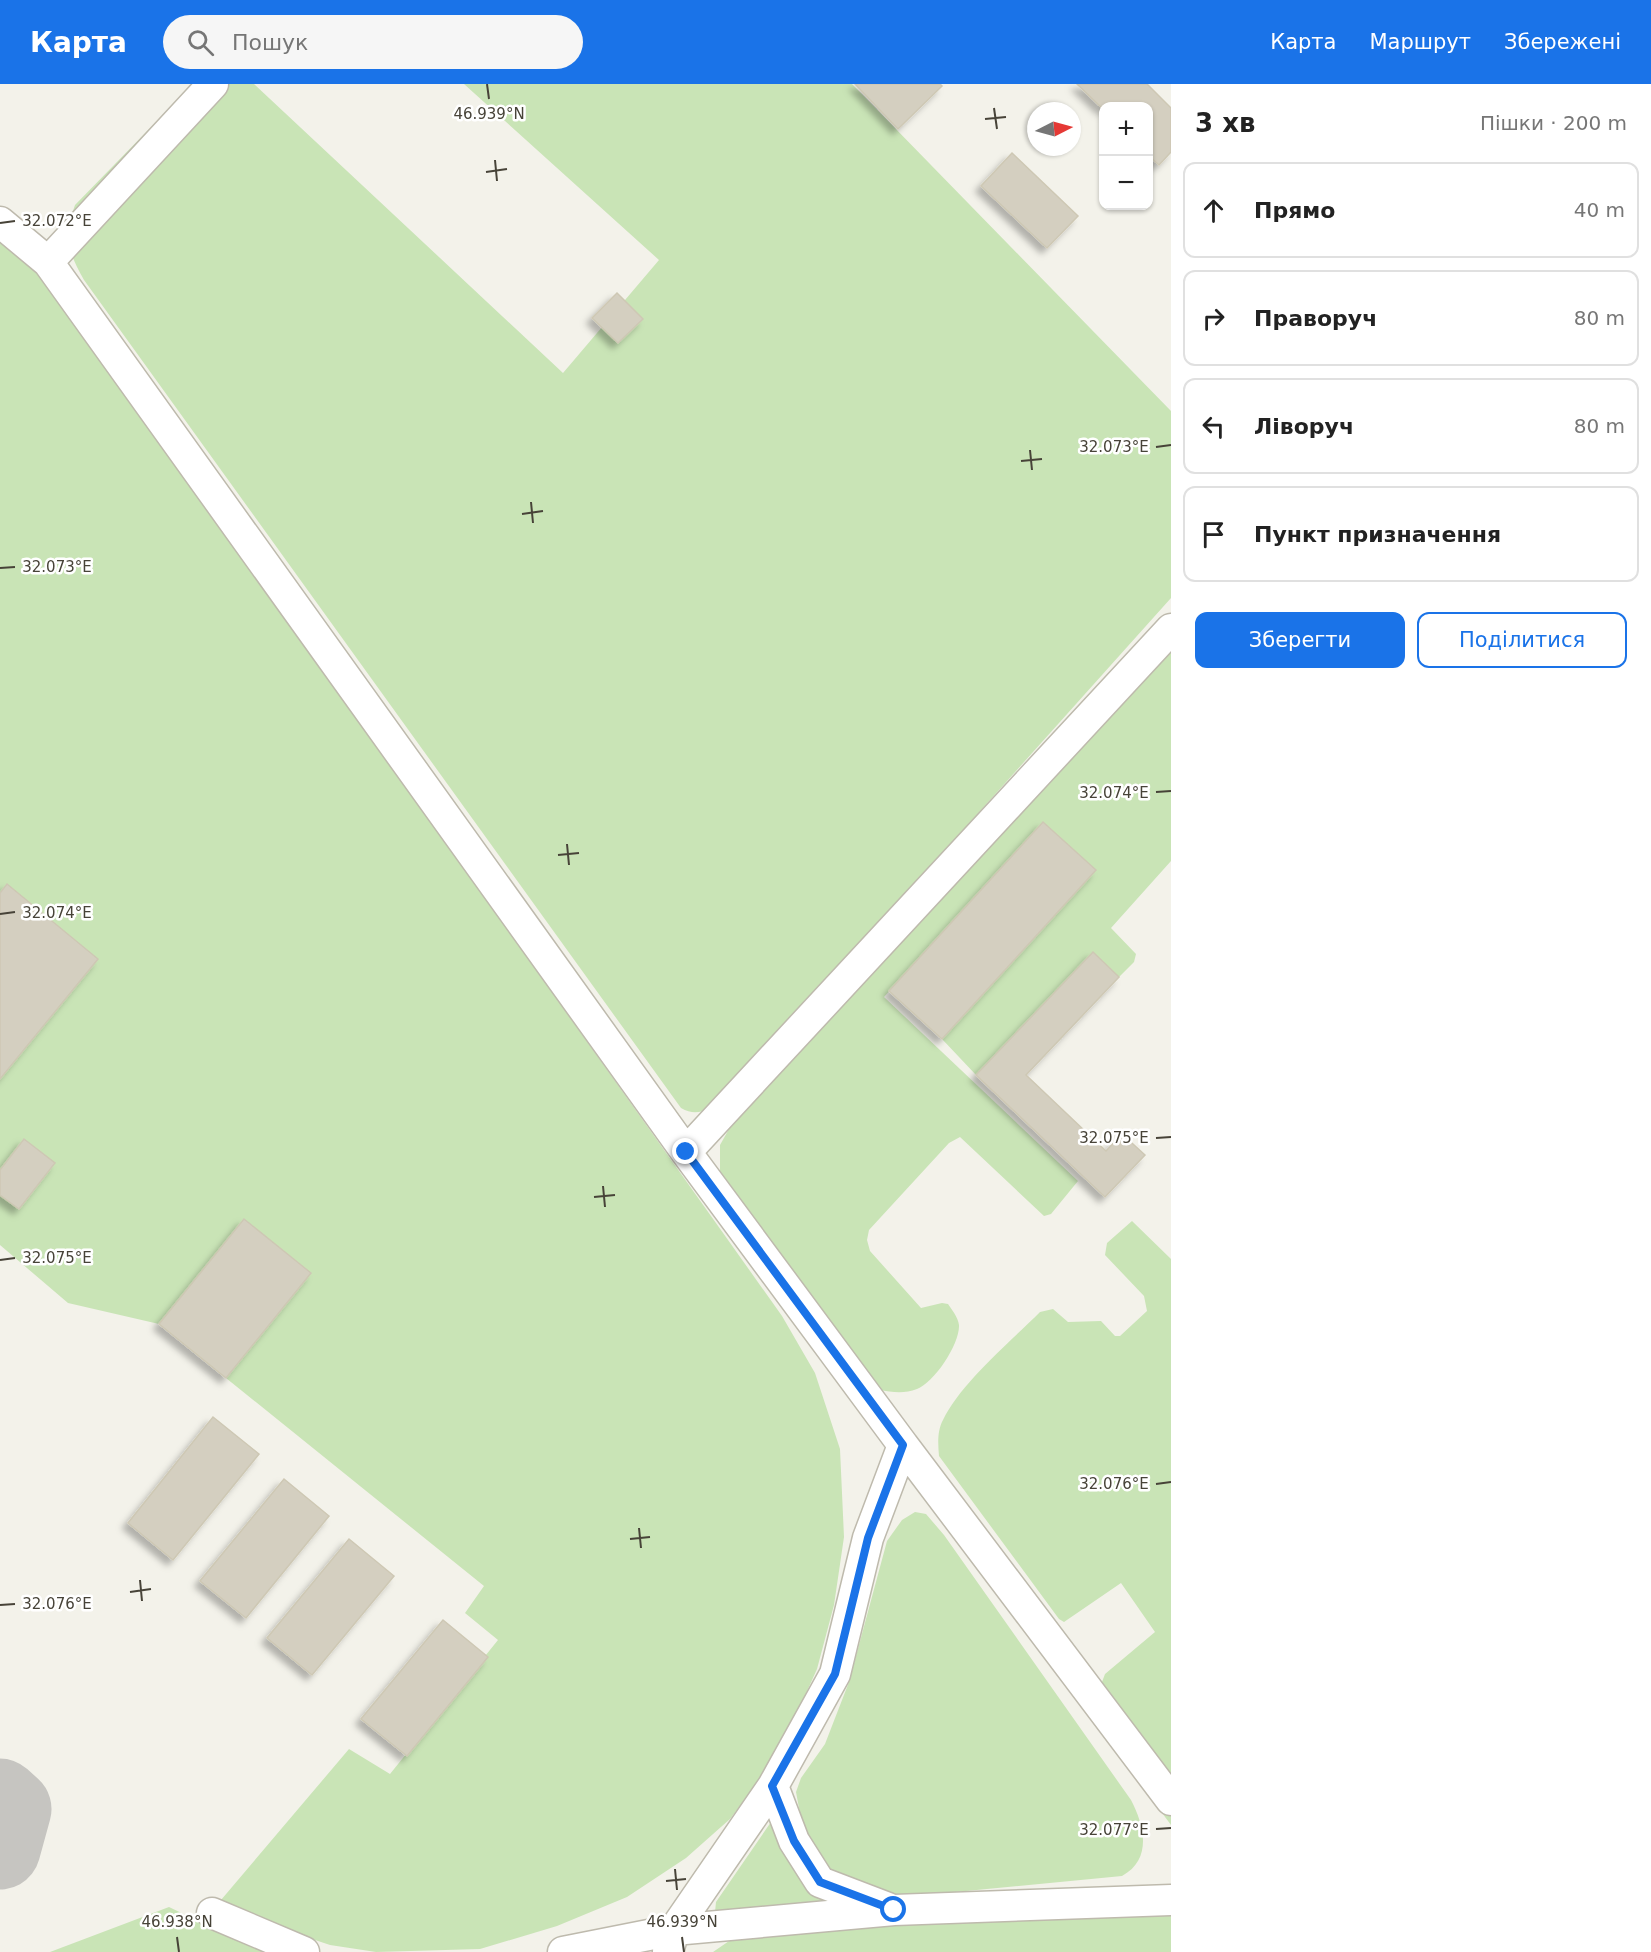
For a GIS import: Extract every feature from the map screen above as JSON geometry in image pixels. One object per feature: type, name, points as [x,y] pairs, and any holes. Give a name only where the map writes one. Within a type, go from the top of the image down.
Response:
[{"type":"street","points":[[48,262],[213,84]]},
{"type":"street","points":[[0,222],[48,262],[686,1152],[903,1445],[1171,1800]]},
{"type":"street","points":[[686,1152],[1171,628]]},
{"type":"street","points":[[671,1941],[772,1786],[835,1674],[868,1538],[903,1445]]},
{"type":"street","points":[[772,1786],[794,1841],[820,1882],[894,1910]]},
{"type":"street","points":[[563,1952],[671,1941],[894,1910],[1171,1900]]},
{"type":"street","points":[[212,1913],[304,1952]]},
{"type":"green space","points":[[193,84],[254,84],[563,373],[659,260],[464,84],[852,84],[1171,411],[1171,598],[723,1098],[708,1109],[693,1112],[681,1108],[78,269],[69,243],[69,226],[75,205]]},
{"type":"green space","points":[[0,237],[39,270],[782,1316],[815,1373],[840,1449],[844,1537],[834,1605],[817,1669],[777,1758],[730,1819],[686,1858],[627,1897],[557,1926],[480,1949],[376,1952],[330,1945],[276,1927],[221,1900],[349,1749],[390,1774],[498,1640],[465,1613],[484,1586],[159,1324],[68,1303],[0,1245]]},
{"type":"green space","points":[[1171,631],[1171,861],[1111,928],[1136,954],[1134,962],[1119,977],[1093,952],[976,1075],[942,1039],[1096,870],[1043,822],[884,997],[1078,1181],[1051,1214],[1044,1216],[960,1137],[949,1143],[869,1230],[867,1240],[870,1251],[921,1308],[942,1303],[948,1304],[957,1319],[958,1333],[945,1362],[924,1385],[907,1392],[879,1390],[720,1174],[720,1145],[729,1129],[1045,777]]},
{"type":"green space","points":[[1132,1221],[1171,1259],[1171,1825],[1145,1790],[1099,1690],[1105,1674],[1155,1632],[1121,1583],[1064,1622],[1059,1619],[939,1456],[940,1429],[951,1406],[987,1363],[1040,1312],[1053,1309],[1068,1322],[1101,1321],[1115,1336],[1120,1336],[1147,1311],[1144,1296],[1105,1255],[1107,1243]]},
{"type":"green space","points":[[915,1512],[926,1514],[944,1535],[1131,1800],[1142,1831],[1142,1851],[1132,1869],[1122,1876],[883,1899],[831,1878],[804,1835],[796,1792],[801,1778],[825,1744],[849,1682],[887,1541],[902,1520]]},
{"type":"green space","points":[[771,1822],[827,1898],[827,1903],[715,1912],[716,1902]]},
{"type":"green space","points":[[1171,1894],[1171,1952],[713,1952],[732,1939]]},
{"type":"green space","points":[[169,1907],[263,1952],[50,1952]]},
{"type":"building","points":[[855,84],[940,84],[942,86],[898,129]]},
{"type":"building","points":[[1077,84],[1147,84],[1171,108],[1171,152],[1159,165],[1153,160],[1153,102],[1099,102],[1099,105]]},
{"type":"building","points":[[1012,153],[1078,216],[1047,248],[981,186]]},
{"type":"building","points":[[617,293],[643,319],[618,343],[592,318]]},
{"type":"building","points":[[1043,822],[1096,870],[942,1039],[889,991]]},
{"type":"building","points":[[7,884],[98,959],[0,1079],[0,893]]},
{"type":"building","points":[[1093,952],[1119,977],[1026,1075],[1106,1151],[1122,1134],[1145,1155],[1105,1197],[976,1075]]},
{"type":"building","points":[[24,1139],[55,1163],[19,1209],[0,1195],[0,1170]]},
{"type":"building","points":[[244,1219],[311,1273],[226,1378],[159,1324]]},
{"type":"building","points":[[213,1417],[259,1454],[173,1560],[128,1523]]},
{"type":"building","points":[[284,1479],[329,1516],[246,1618],[200,1581]]},
{"type":"building","points":[[349,1539],[394,1576],[312,1675],[267,1638]]},
{"type":"building","points":[[443,1620],[488,1657],[407,1756],[361,1719]]},
{"type":"taxiway","points":[[0,1799],[11,1809],[0,1849]]},
{"type":"route","points":[[686,1152],[903,1445],[868,1538],[835,1674],[772,1786],[794,1841],[820,1882],[894,1910]]}]
